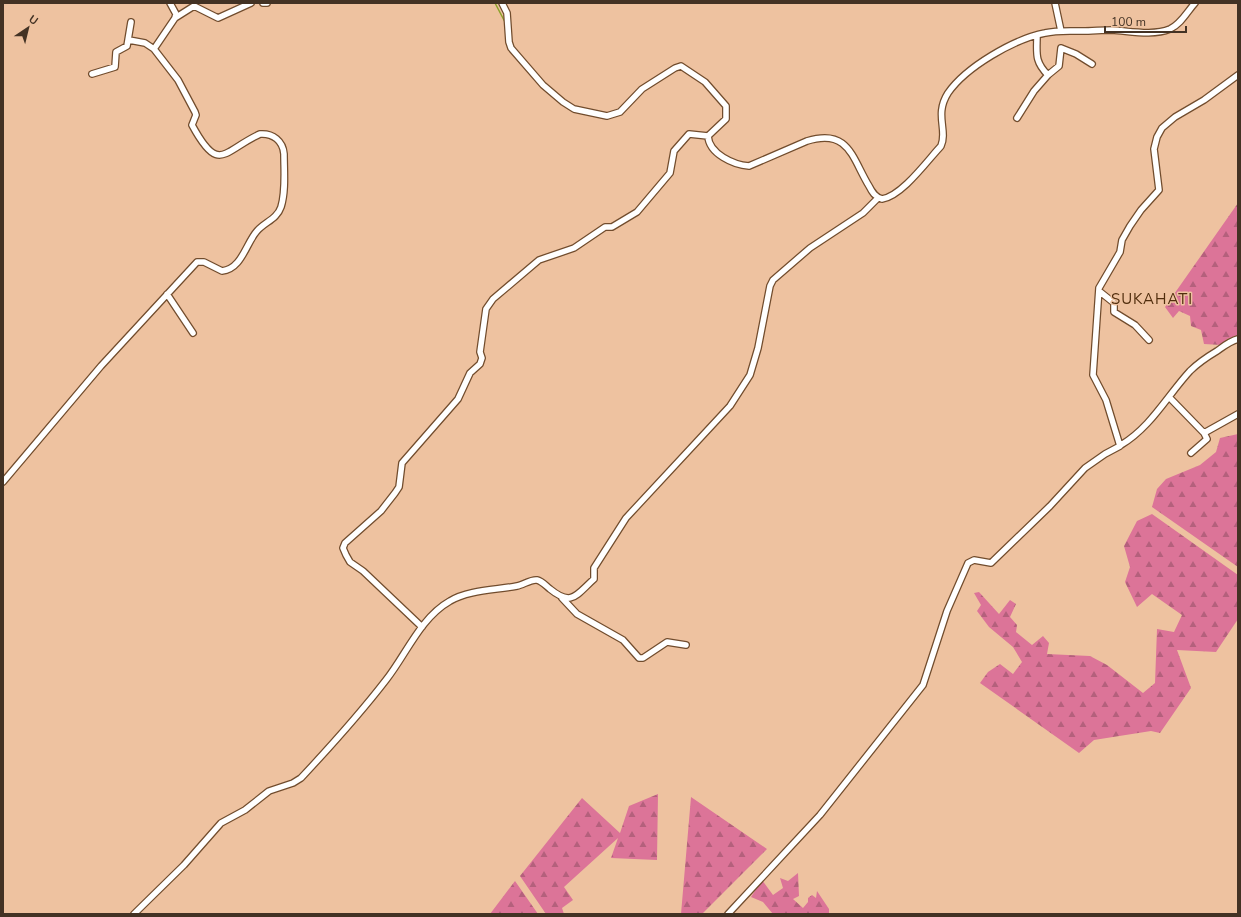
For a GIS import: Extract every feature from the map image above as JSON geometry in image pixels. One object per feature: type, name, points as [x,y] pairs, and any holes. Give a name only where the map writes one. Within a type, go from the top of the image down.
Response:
[{"type":"street","points":[[170,3],[175,12],[175,18]]},
{"type":"street","points":[[154,49],[175,18],[194,6],[215,18],[223,17],[248,3]]},
{"type":"street","points":[[502,3],[507,13],[508,42],[511,48],[557,99],[574,109],[611,116],[626,108],[644,87],[675,68],[681,66],[705,82],[726,106],[726,119],[705,136]]},
{"type":"street","points":[[1055,3],[1061,31]]},
{"type":"street","points":[[562,598],[572,598],[594,579],[594,568],[626,518],[730,406],[750,375],[758,348],[770,286],[773,280],[810,248],[848,224],[877,200],[891,197],[941,146],[943,142],[940,118],[943,103],[954,86],[978,63],[1037,35],[1061,31],[1110,30],[1139,32],[1164,30],[1180,22],[1195,3]]},
{"type":"street","points":[[92,74],[115,67],[116,52],[126,48],[129,40],[131,22]]},
{"type":"street","points":[[1037,35],[1037,60],[1039,65],[1048,74]]},
{"type":"street","points":[[3,482],[96,372],[199,261],[204,262],[222,272],[229,270],[240,259],[256,231],[272,219],[279,211],[282,203],[284,148],[278,140],[265,133],[250,138],[222,156],[212,153],[205,146],[192,125],[196,115],[182,87],[154,49],[145,43],[129,40]]},
{"type":"street","points":[[1017,118],[1034,91],[1048,74],[1059,66],[1061,48],[1076,54],[1092,64]]},
{"type":"street","points":[[1121,445],[1113,425],[1106,400],[1093,375],[1099,290],[1104,278],[1122,248],[1122,240],[1130,226],[1141,210],[1159,190],[1154,149],[1157,137],[1162,128],[1175,117],[1204,100],[1238,75]]},
{"type":"street","points":[[422,627],[419,626],[363,571],[350,562],[343,548],[345,543],[381,511],[395,493],[399,487],[402,463],[415,450],[424,437],[458,399],[470,373],[480,364],[482,358],[480,352],[486,310],[493,299],[539,260],[574,248],[605,227],[612,227],[634,215],[670,173],[673,154],[676,148],[689,134],[705,136],[717,151],[729,161],[749,166],[807,141],[816,139],[835,139],[848,148],[877,200]]},
{"type":"street","points":[[1099,290],[1115,304],[1114,312],[1135,325],[1149,340]]},
{"type":"street","points":[[167,294],[193,333]]},
{"type":"street","points":[[728,914],[820,815],[923,685],[947,611],[968,563],[974,560],[992,563],[1050,506],[1085,468],[1121,445],[1148,424],[1197,364],[1230,342],[1238,339]]},
{"type":"street","points":[[1169,397],[1204,433],[1207,439],[1206,442],[1191,453]]},
{"type":"street","points":[[1204,433],[1238,414]]},
{"type":"street","points":[[134,914],[222,823],[245,810],[269,791],[293,783],[301,778],[386,680],[422,627],[440,608],[454,598],[519,586],[535,580],[542,582],[562,598],[577,614],[623,640],[639,658],[643,658],[667,642],[686,645]]},
{"type":"green space","points":[[1238,203],[1238,335],[1227,339],[1221,345],[1204,344],[1201,330],[1191,326],[1190,316],[1179,311],[1173,318],[1165,307]]},
{"type":"green space","points":[[1238,434],[1238,567],[1152,507],[1157,489],[1166,479],[1200,465],[1216,452],[1220,438]]},
{"type":"green space","points":[[1152,514],[1238,575],[1238,619],[1216,652],[1177,650],[1191,688],[1160,733],[1151,731],[1094,740],[1079,753],[980,683],[988,672],[1000,664],[1013,674],[1022,662],[1013,647],[989,627],[977,611],[981,605],[974,593],[979,592],[999,614],[1010,600],[1016,604],[1010,617],[1017,625],[1016,632],[1032,645],[1043,636],[1049,643],[1047,654],[1090,656],[1107,665],[1143,693],[1155,683],[1157,629],[1174,632],[1182,615],[1152,594],[1137,607],[1125,582],[1130,567],[1124,546],[1137,521]]},
{"type":"green space","points":[[658,794],[657,860],[611,858],[618,838],[564,887],[573,900],[562,908],[564,914],[546,914],[520,876],[582,798],[620,833],[629,806]]},
{"type":"green space","points":[[691,797],[767,849],[702,914],[681,914]]},
{"type":"green space","points":[[798,873],[799,896],[793,899],[803,908],[808,902],[808,898],[812,895],[816,898],[817,891],[829,909],[829,914],[773,914],[763,902],[751,897],[762,880],[773,895],[783,888],[780,878],[788,881]]},
{"type":"green space","points":[[515,881],[538,914],[490,914]]},
{"type":"waterway","points":[[495,3],[505,22]]},
{"type":"district","name":"SUKAHATI","points":[[1152,299]]}]
